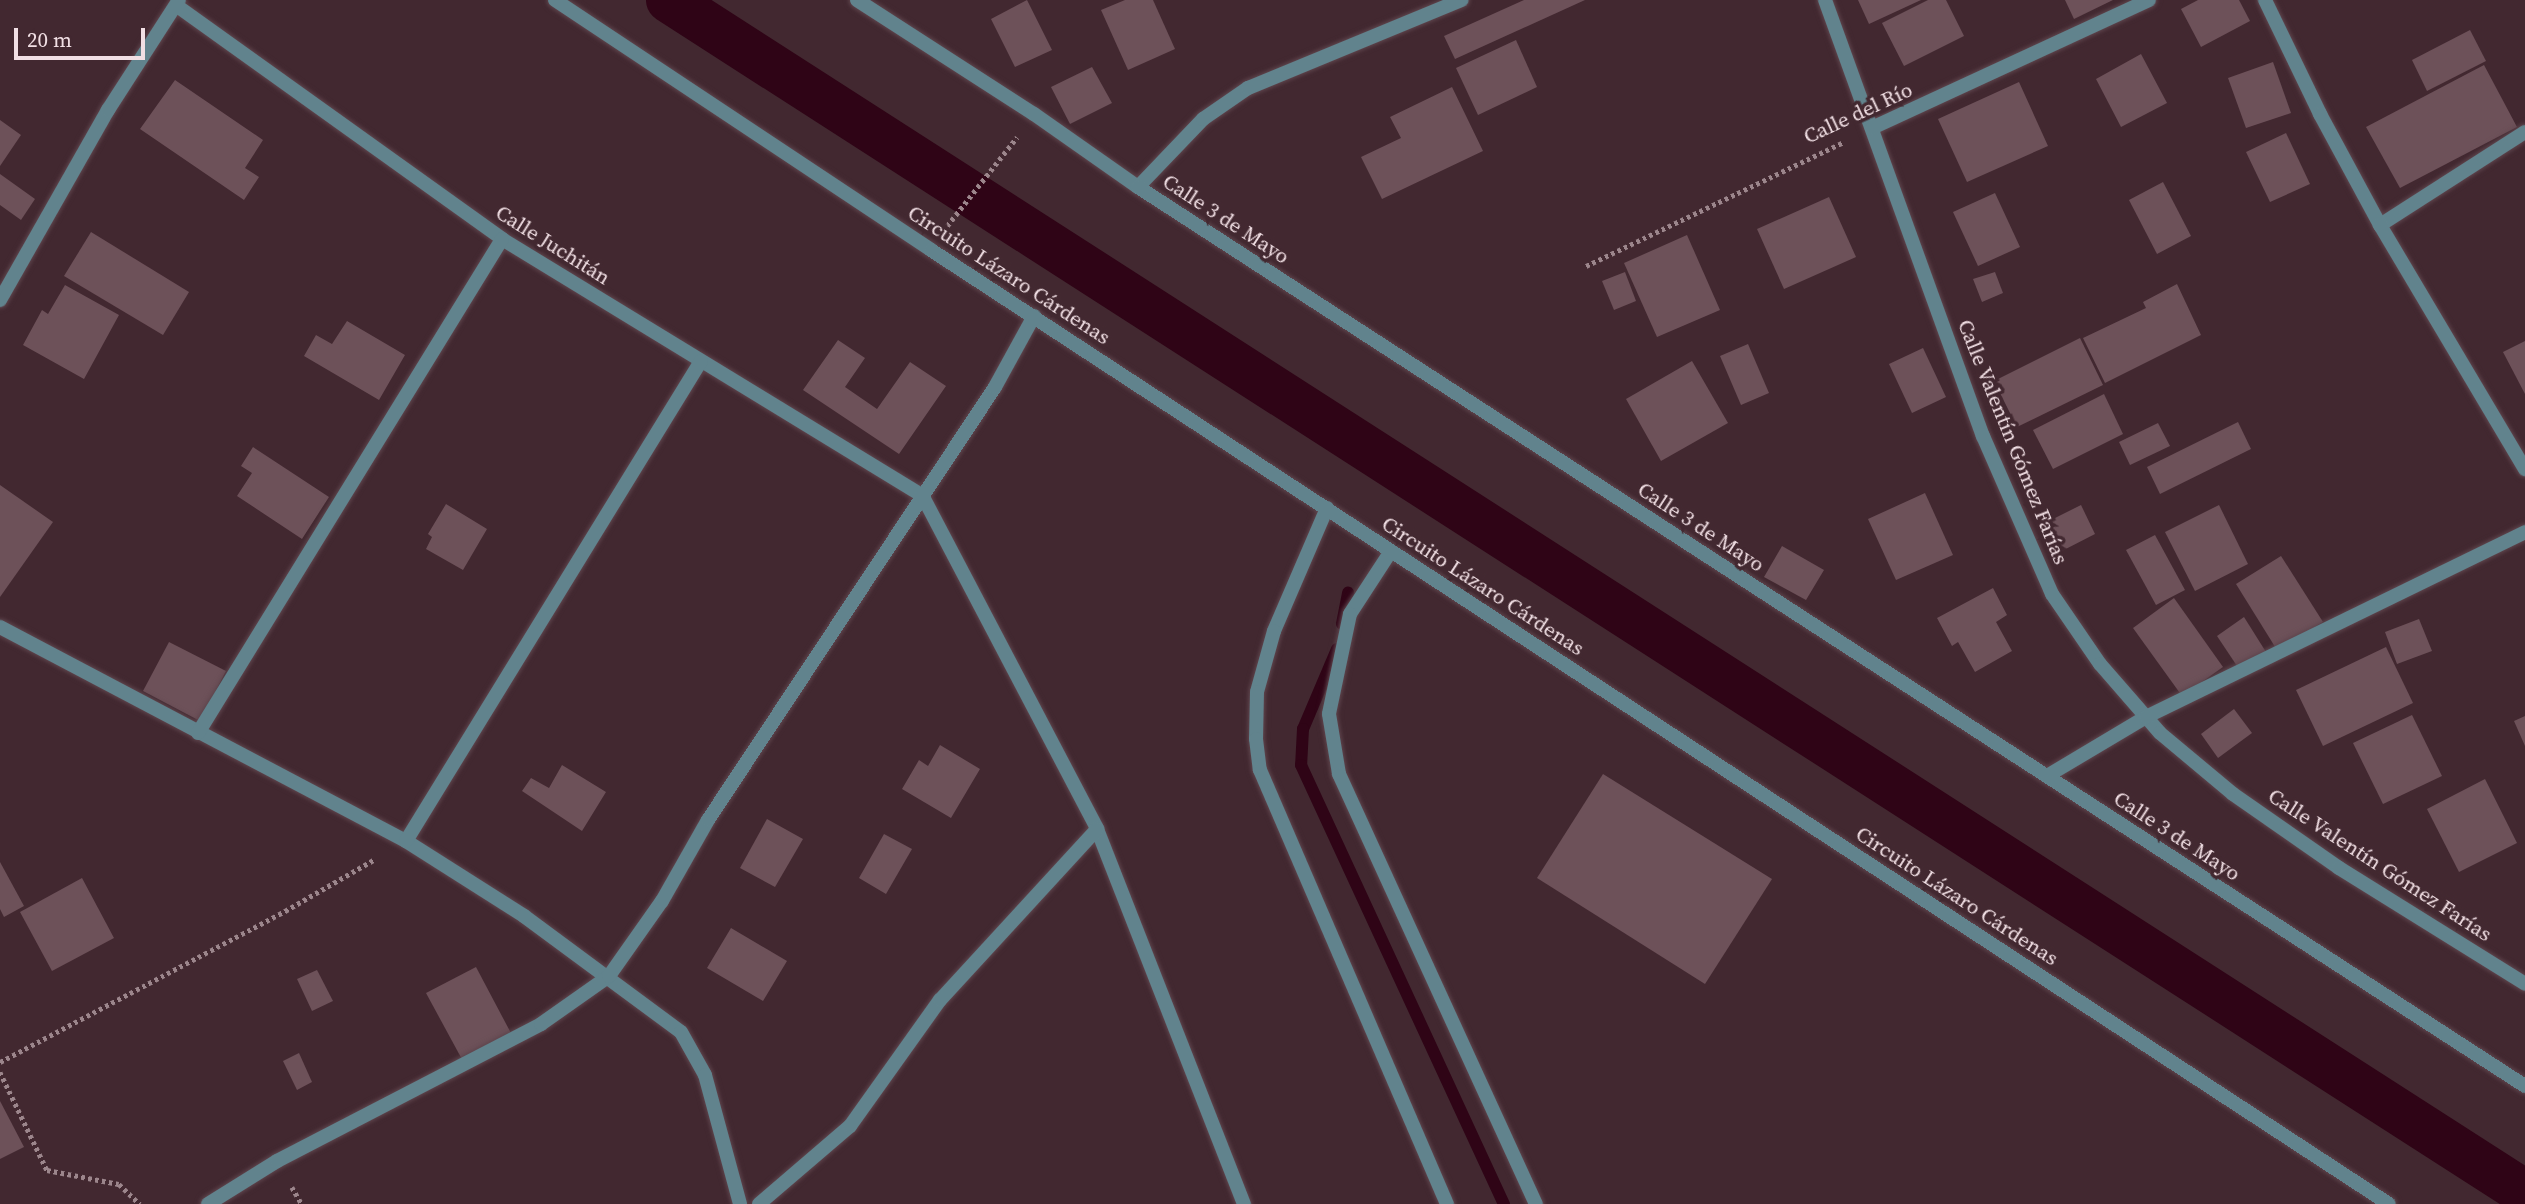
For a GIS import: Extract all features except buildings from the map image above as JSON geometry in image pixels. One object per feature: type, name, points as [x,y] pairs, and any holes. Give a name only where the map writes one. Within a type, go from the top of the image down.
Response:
[{"type":"street","name":"Circuito Lázaro Cárdenas","points":[[555,0],[2389,1204]]},
{"type":"street","name":"Calle 3 de Mayo","points":[[857,0],[1034,114],[1138,187],[2525,1086]]},
{"type":"street","points":[[1138,187],[1203,119],[1248,89],[1462,0]]},
{"type":"street","name":"Calle Valentín Gómez Farías","points":[[1825,0],[1983,436],[2052,594],[2100,664],[2146,717],[2234,794],[2339,868],[2525,984]]},
{"type":"street","name":"Calle del Río","points":[[1872,128],[2149,0]]},
{"type":"street","points":[[2265,0],[2320,114],[2381,225],[2525,469]]},
{"type":"street","points":[[0,300],[108,110],[178,3]]},
{"type":"street","name":"Calle Juchitán","points":[[178,3],[502,239],[922,495]]},
{"type":"street","points":[[2381,225],[2525,132]]},
{"type":"street","points":[[198,733],[502,239]]},
{"type":"street","points":[[208,1204],[277,1161],[541,1024],[609,976],[662,901],[708,820],[995,387],[1034,316]]},
{"type":"street","points":[[406,841],[701,360]]},
{"type":"street","points":[[922,495],[1097,829],[1244,1204]]},
{"type":"street","points":[[1327,508],[1274,632],[1257,692],[1256,739],[1260,770],[1447,1204]]},
{"type":"street","points":[[2047,776],[2146,717],[2525,532]]},
{"type":"street","points":[[1391,551],[1350,614],[1329,714],[1339,774],[1536,1204]]},
{"type":"street","points":[[0,627],[406,841],[524,916],[609,976],[681,1032],[705,1075],[740,1204]]},
{"type":"street","points":[[759,1204],[850,1126],[940,1000],[1097,829]]},
{"type":"path","points":[[951,221],[1034,114]]},
{"type":"path","name":"Calle del Río","points":[[1586,267],[1872,128]]},
{"type":"path","points":[[0,1062],[285,911],[406,841]]},
{"type":"path","points":[[0,1072],[47,1170],[119,1184],[140,1204]]},
{"type":"waterway","points":[[669,0],[2525,1193]]},
{"type":"waterway","points":[[1342,624],[1348,593]]},
{"type":"waterway","points":[[1337,649],[1303,729],[1301,765],[1504,1204]]}]
